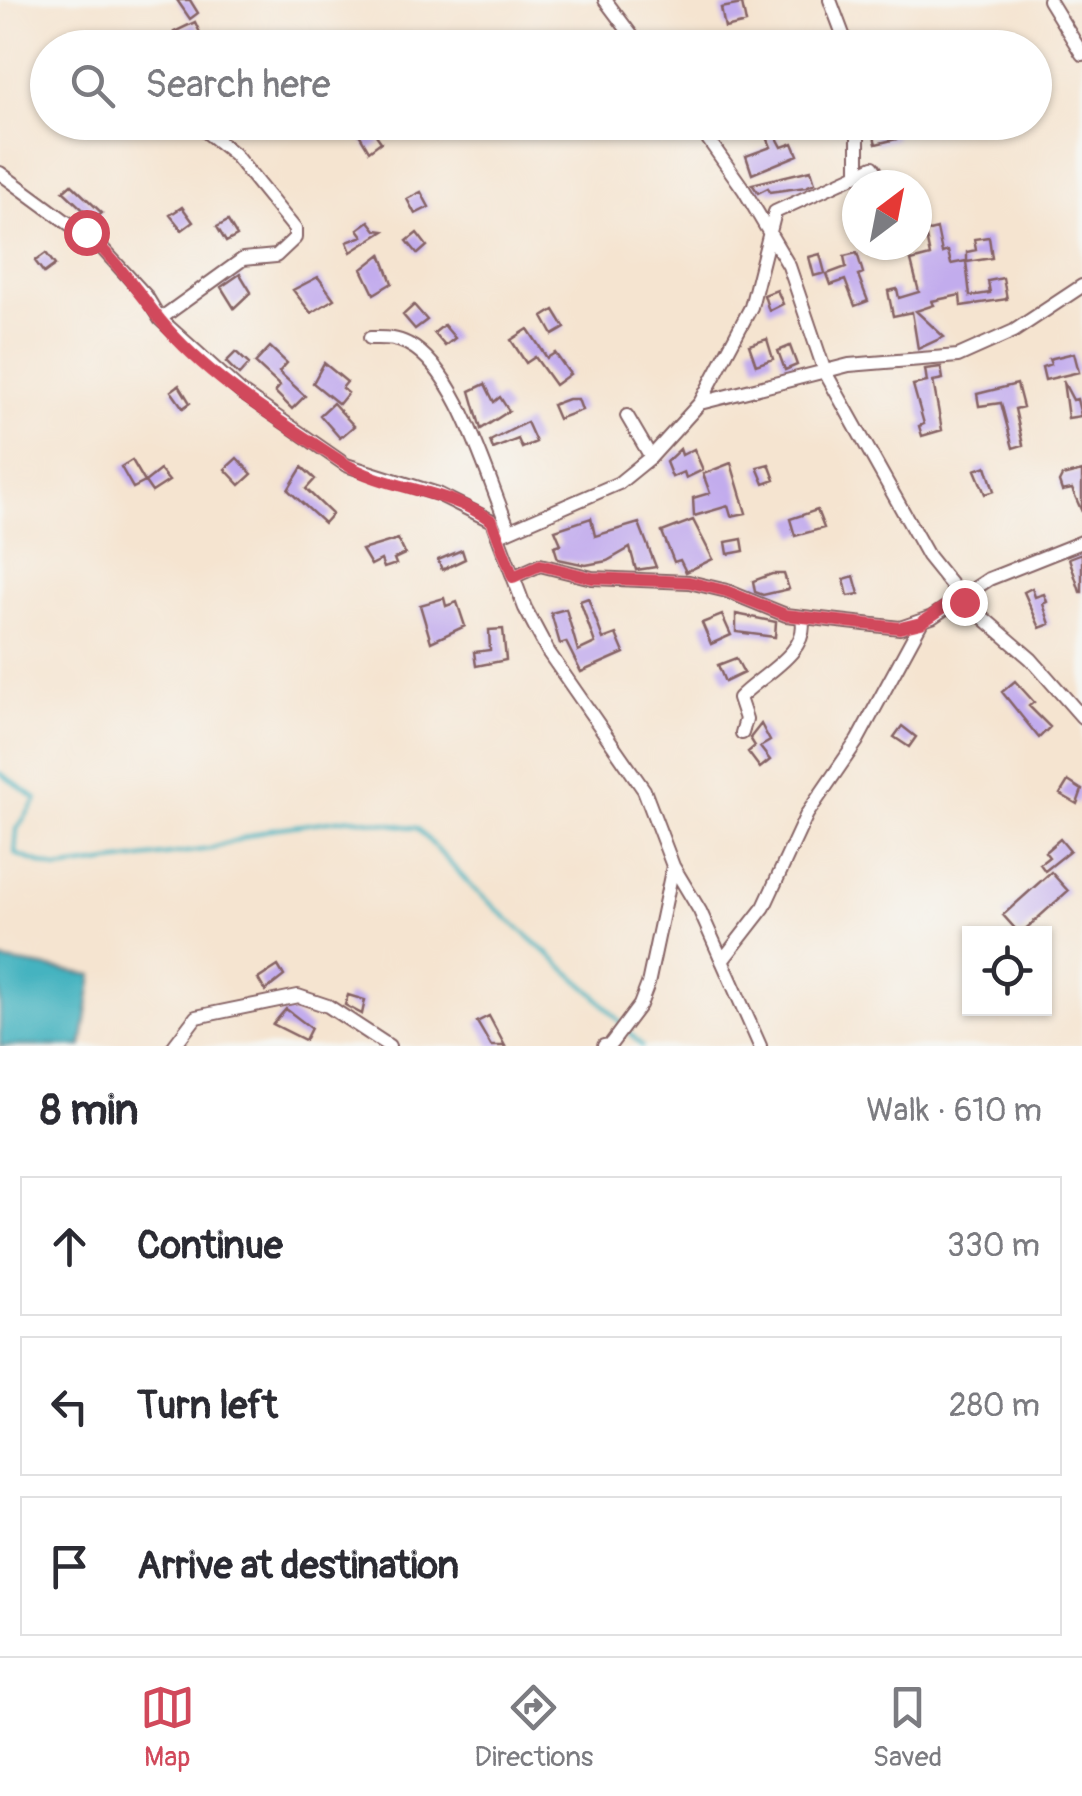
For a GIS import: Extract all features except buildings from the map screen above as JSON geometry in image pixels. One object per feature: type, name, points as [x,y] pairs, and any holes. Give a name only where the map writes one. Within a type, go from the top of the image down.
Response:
[{"type":"street","points":[[605,0],[627,30]]},
{"type":"street","points":[[830,0],[841,30]]},
{"type":"street","points":[[1050,0],[1082,54]]},
{"type":"street","points":[[160,320],[243,259],[276,256],[295,238],[295,229],[243,163],[216,140]]},
{"type":"street","points":[[709,140],[744,190],[794,277],[825,372],[915,536],[960,596],[1032,659],[1082,717]]},
{"type":"street","points":[[858,140],[858,170]]},
{"type":"street","points":[[0,172],[94,240],[134,281],[160,320],[240,392],[346,464],[480,512],[504,532]]},
{"type":"street","points":[[504,532],[594,497],[650,457],[700,403],[751,306],[775,212],[842,180]]},
{"type":"street","points":[[700,403],[825,372],[958,356],[980,348],[1082,286]]},
{"type":"street","points":[[370,338],[404,341],[434,368],[486,459],[513,577],[549,653],[644,790],[673,866],[760,1046]]},
{"type":"street","points":[[627,416],[650,457]]},
{"type":"street","points":[[513,577],[540,565],[592,578],[689,582],[802,619],[900,628],[921,623],[988,579],[1082,542]]},
{"type":"street","points":[[742,733],[746,719],[739,698],[798,646],[804,632],[802,619]]},
{"type":"street","points":[[722,961],[764,907],[807,814],[857,741],[921,623]]},
{"type":"street","points":[[607,1045],[640,1005],[655,962],[673,866]]},
{"type":"street","points":[[174,1046],[196,1017],[298,996],[328,1006],[388,1046]]},
{"type":"water","points":[[0,960],[93,975],[82,1046],[0,1046]]},
{"type":"waterway","points":[[0,773],[37,799],[17,829],[15,854],[57,869],[210,849],[271,829],[352,818],[417,828],[474,889],[594,994],[642,1046]]},
{"type":"route","points":[[86,232],[122,267],[160,320],[240,392],[346,464],[366,474],[438,494],[492,521],[513,577],[540,565],[592,578],[689,582],[712,586],[786,615],[862,626],[908,627],[941,612],[960,596],[964,602]]}]
